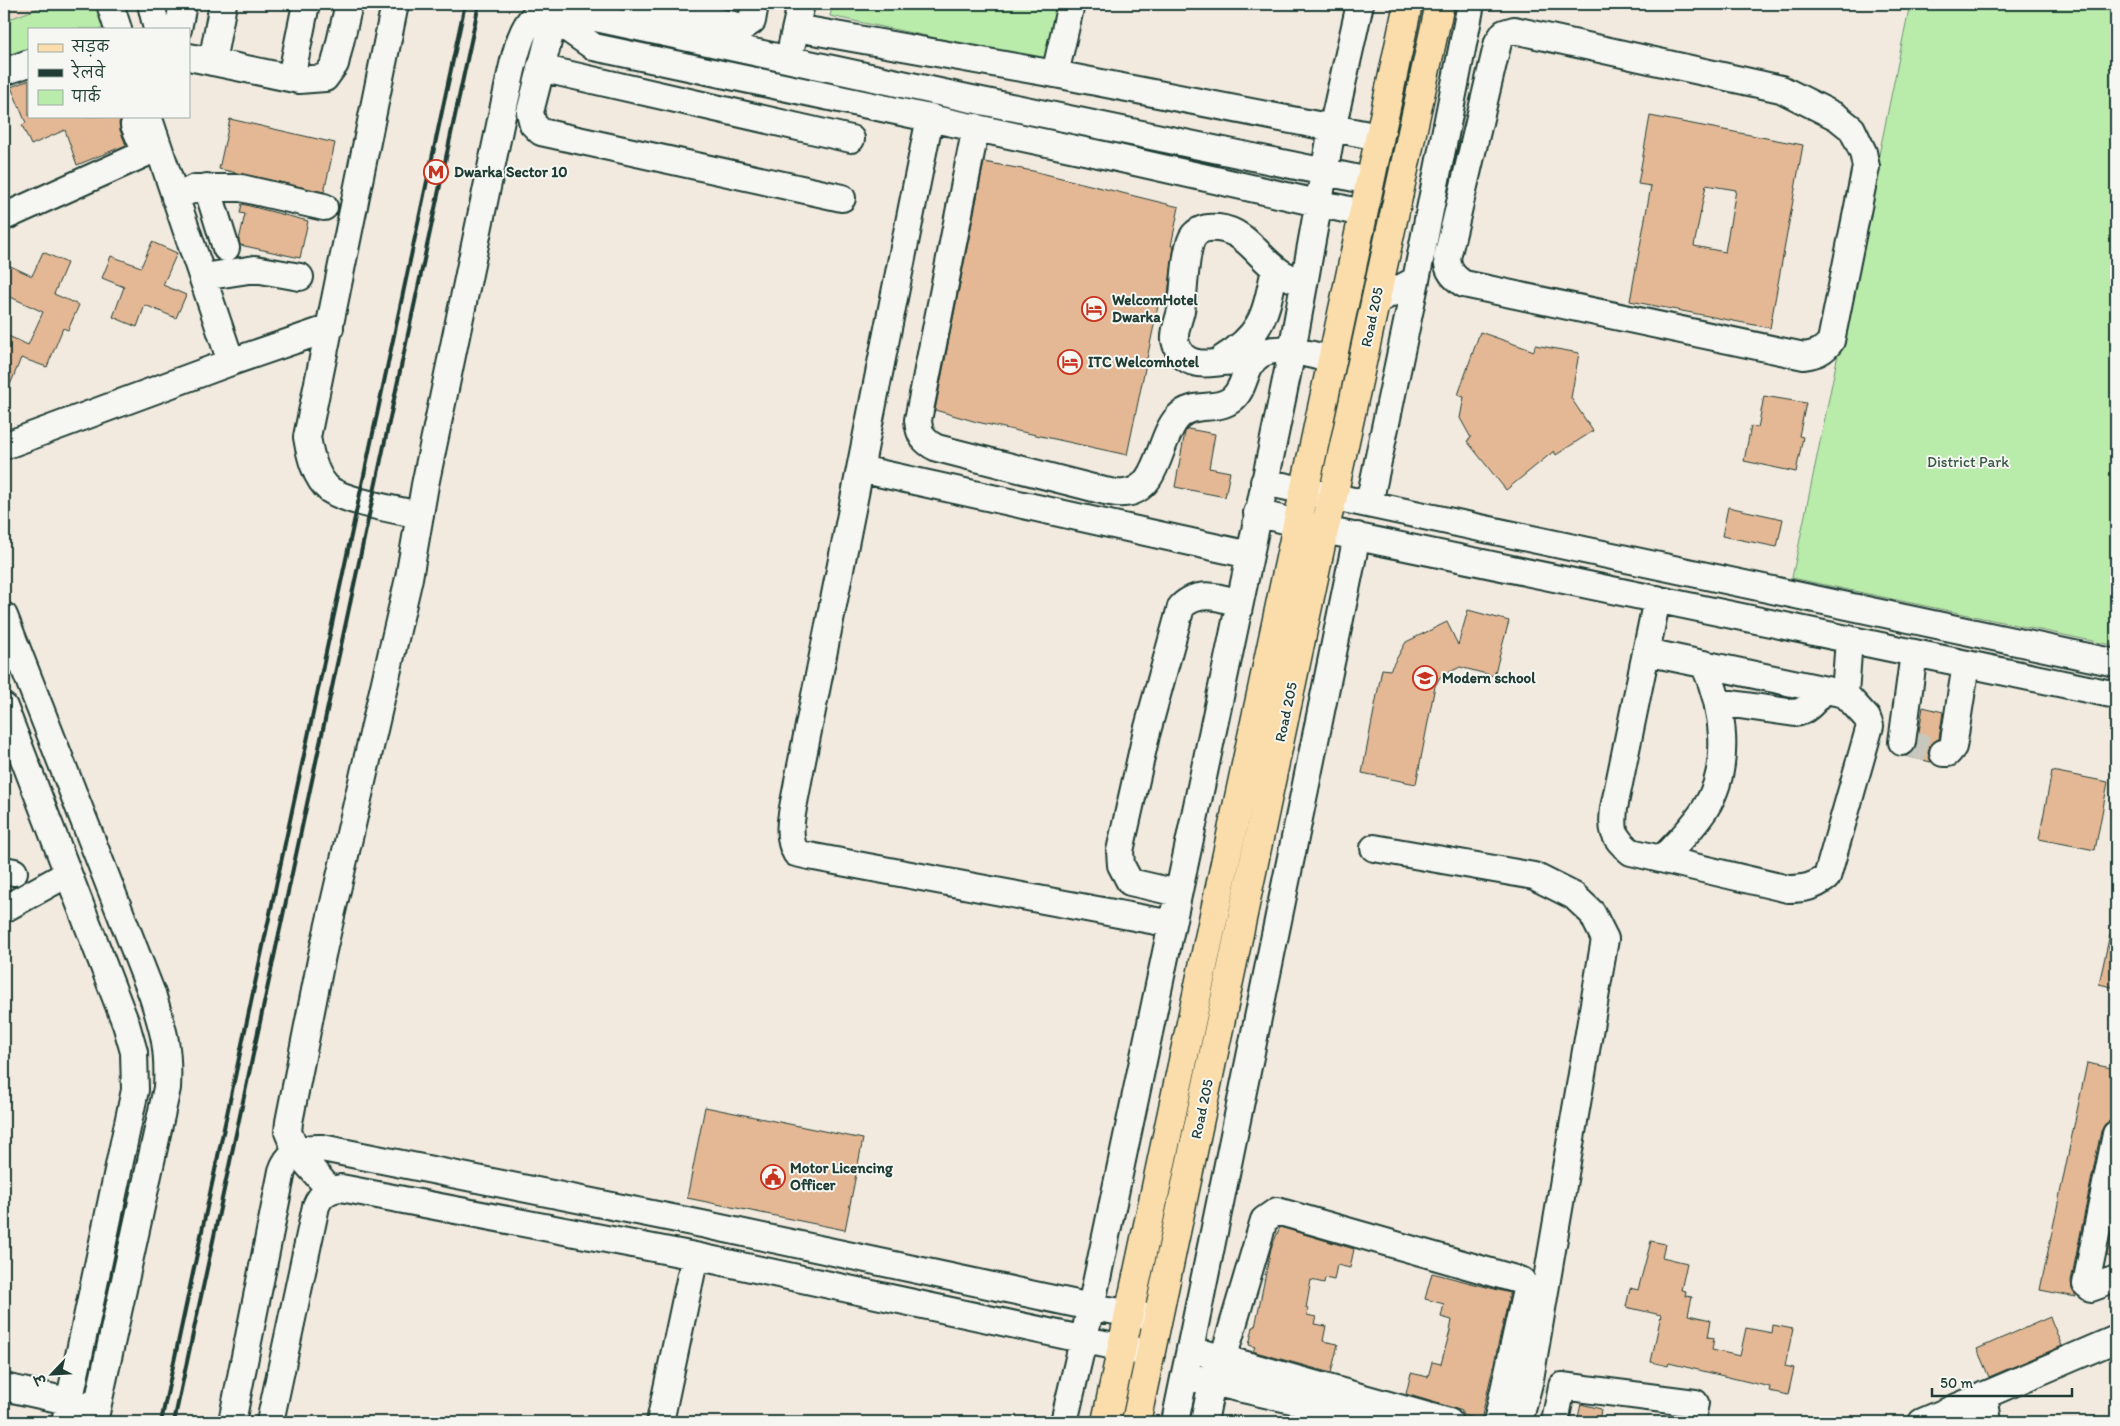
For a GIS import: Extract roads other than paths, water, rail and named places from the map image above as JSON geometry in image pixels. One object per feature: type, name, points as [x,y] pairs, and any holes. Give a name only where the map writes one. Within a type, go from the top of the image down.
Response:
[{"type":"main road","name":"Road 205","points":[[1106,1422],[1408,4]]},
{"type":"main road","name":"Road 205","points":[[1136,1422],[1324,530],[1440,4]]},
{"type":"street","points":[[110,4],[118,28]]},
{"type":"street","points":[[151,4],[157,28]]},
{"type":"street","points":[[178,28],[183,4]]},
{"type":"street","points":[[223,4],[200,59],[291,78],[311,80],[325,78],[330,73],[338,54],[350,4]]},
{"type":"street","points":[[291,78],[306,4]]},
{"type":"street","points":[[394,4],[307,438],[310,456],[320,477],[330,489],[343,496],[420,515]]},
{"type":"street","points":[[635,4],[743,27],[752,21],[755,4]]},
{"type":"street","points":[[1055,74],[1071,4]]},
{"type":"street","points":[[1064,1422],[1091,1307],[1250,556],[1292,351],[1332,130],[1360,4]]},
{"type":"street","points":[[1369,504],[1471,4]]},
{"type":"street","points":[[330,1190],[296,1151],[288,1132],[295,1086],[324,945],[409,578],[481,211],[520,38],[531,17],[536,13],[544,12],[594,47],[930,117],[1362,213]]},
{"type":"street","points":[[788,60],[799,16],[1055,74],[1332,130],[1379,137]]},
{"type":"street","points":[[554,18],[596,18],[1369,181]]},
{"type":"street","points":[[554,18],[530,112],[533,124],[541,132],[842,198]]},
{"type":"street","points":[[1514,30],[1781,89],[1837,117],[1852,129],[1863,152],[1866,167],[1832,341],[1826,348],[1813,354],[1804,356],[1464,284],[1452,275],[1446,258],[1498,42],[1508,31],[1514,30]]},
{"type":"street","points":[[4,72],[28,63]]},
{"type":"street","points":[[540,68],[851,139]]},
{"type":"street","points":[[930,117],[798,781],[790,836],[796,853],[1172,924]]},
{"type":"street","points":[[4,217],[146,153],[132,118]]},
{"type":"street","points":[[149,118],[204,277],[231,362]]},
{"type":"street","points":[[976,128],[918,420],[919,432],[926,443],[937,448],[1095,489],[1124,494],[1138,489],[1150,478],[1162,444],[1178,417],[1189,409],[1200,406],[1218,406],[1231,400],[1240,391],[1249,366],[1257,356],[1269,351],[1292,351],[1332,360]]},
{"type":"street","points":[[4,233],[138,173]]},
{"type":"street","points":[[175,198],[195,188],[207,186],[241,188],[324,207]]},
{"type":"street","points":[[207,186],[226,248]]},
{"type":"street","points":[[1249,366],[1234,360],[1194,363],[1182,354],[1175,339],[1186,283],[1189,244],[1194,235],[1209,227],[1237,233],[1275,269],[1289,278],[1303,283]]},
{"type":"street","points":[[1217,362],[1242,346],[1252,337],[1260,322],[1275,269]]},
{"type":"street","points":[[204,277],[255,270],[300,277]]},
{"type":"street","points":[[1376,301],[1416,280]]},
{"type":"street","points":[[4,446],[231,362],[330,328]]},
{"type":"street","points":[[860,469],[1250,556]]},
{"type":"street","points":[[1264,482],[2116,663]]},
{"type":"street","points":[[1258,513],[1324,530],[2116,695]]},
{"type":"street","points":[[1175,1422],[1357,536]]},
{"type":"street","points":[[1178,893],[1130,882],[1123,870],[1120,851],[1146,735],[1181,607],[1188,600],[1200,596],[1219,597],[1239,602]]},
{"type":"street","points":[[1646,652],[1835,692],[1867,718],[1870,726],[1826,877],[1817,885],[1804,889],[1788,889],[1630,852],[1615,836],[1613,827],[1614,808],[1646,652],[1657,599]]},
{"type":"street","points":[[4,616],[152,994],[164,1031],[169,1056],[167,1088],[96,1415],[68,1412],[4,1387]]},
{"type":"street","points":[[1718,702],[1795,713],[1808,708],[1835,692],[1849,639]]},
{"type":"street","points":[[1902,742],[1914,653]]},
{"type":"street","points":[[1662,859],[1692,827],[1705,809],[1713,793],[1722,752],[1718,702],[1704,664]]},
{"type":"street","points":[[1942,753],[1948,753],[1953,747],[1966,664]]},
{"type":"street","points":[[4,707],[126,1024],[136,1070],[135,1090],[120,1170],[68,1412]]},
{"type":"street","points":[[1374,848],[1534,876],[1574,896],[1592,913],[1605,939],[1532,1369],[1519,1422]]},
{"type":"street","points":[[4,909],[67,874]]},
{"type":"street","points":[[2116,1134],[2086,1284],[2091,1288],[2116,1279]]},
{"type":"street","points":[[232,1422],[282,1171],[285,1162],[296,1151],[308,1148],[322,1148],[702,1224],[1091,1307],[1158,1318]]},
{"type":"street","points":[[270,1422],[316,1206],[320,1196],[330,1190],[349,1189],[695,1256],[1151,1354]]},
{"type":"street","points":[[1223,1359],[1264,1220],[1277,1211],[1522,1281],[1525,1284],[1526,1290],[1497,1422]]},
{"type":"street","points":[[660,1422],[695,1256]]},
{"type":"street","points":[[1922,1422],[2116,1339]]},
{"type":"street","points":[[1190,1349],[1449,1422]]},
{"type":"street","points":[[1185,1376],[1393,1422]]},
{"type":"street","points":[[1204,1422],[1212,1382]]},
{"type":"street","points":[[1555,1422],[1562,1386],[1695,1403],[1691,1422]]},
{"type":"street","points":[[1984,1396],[1988,1422]]},
{"type":"tunnel","points":[[1902,742],[1943,753]]},
{"type":"railway","points":[[161,1422],[465,4]]},
{"type":"railway","points":[[174,1422],[479,4]]},
{"type":"place","name":"Dwarka Sector 10","points":[[436,172]]},
{"type":"place","name":"WelcomHotel Dwarka","points":[[1094,309]]},
{"type":"place","name":"ITC Welcomhotel","points":[[1070,362]]},
{"type":"place","name":"Modern school","points":[[1425,678]]},
{"type":"place","name":"Motor Licencing Officer","points":[[773,1177]]},
{"type":"park label","name":"District Park","points":[[1968,462]]}]
